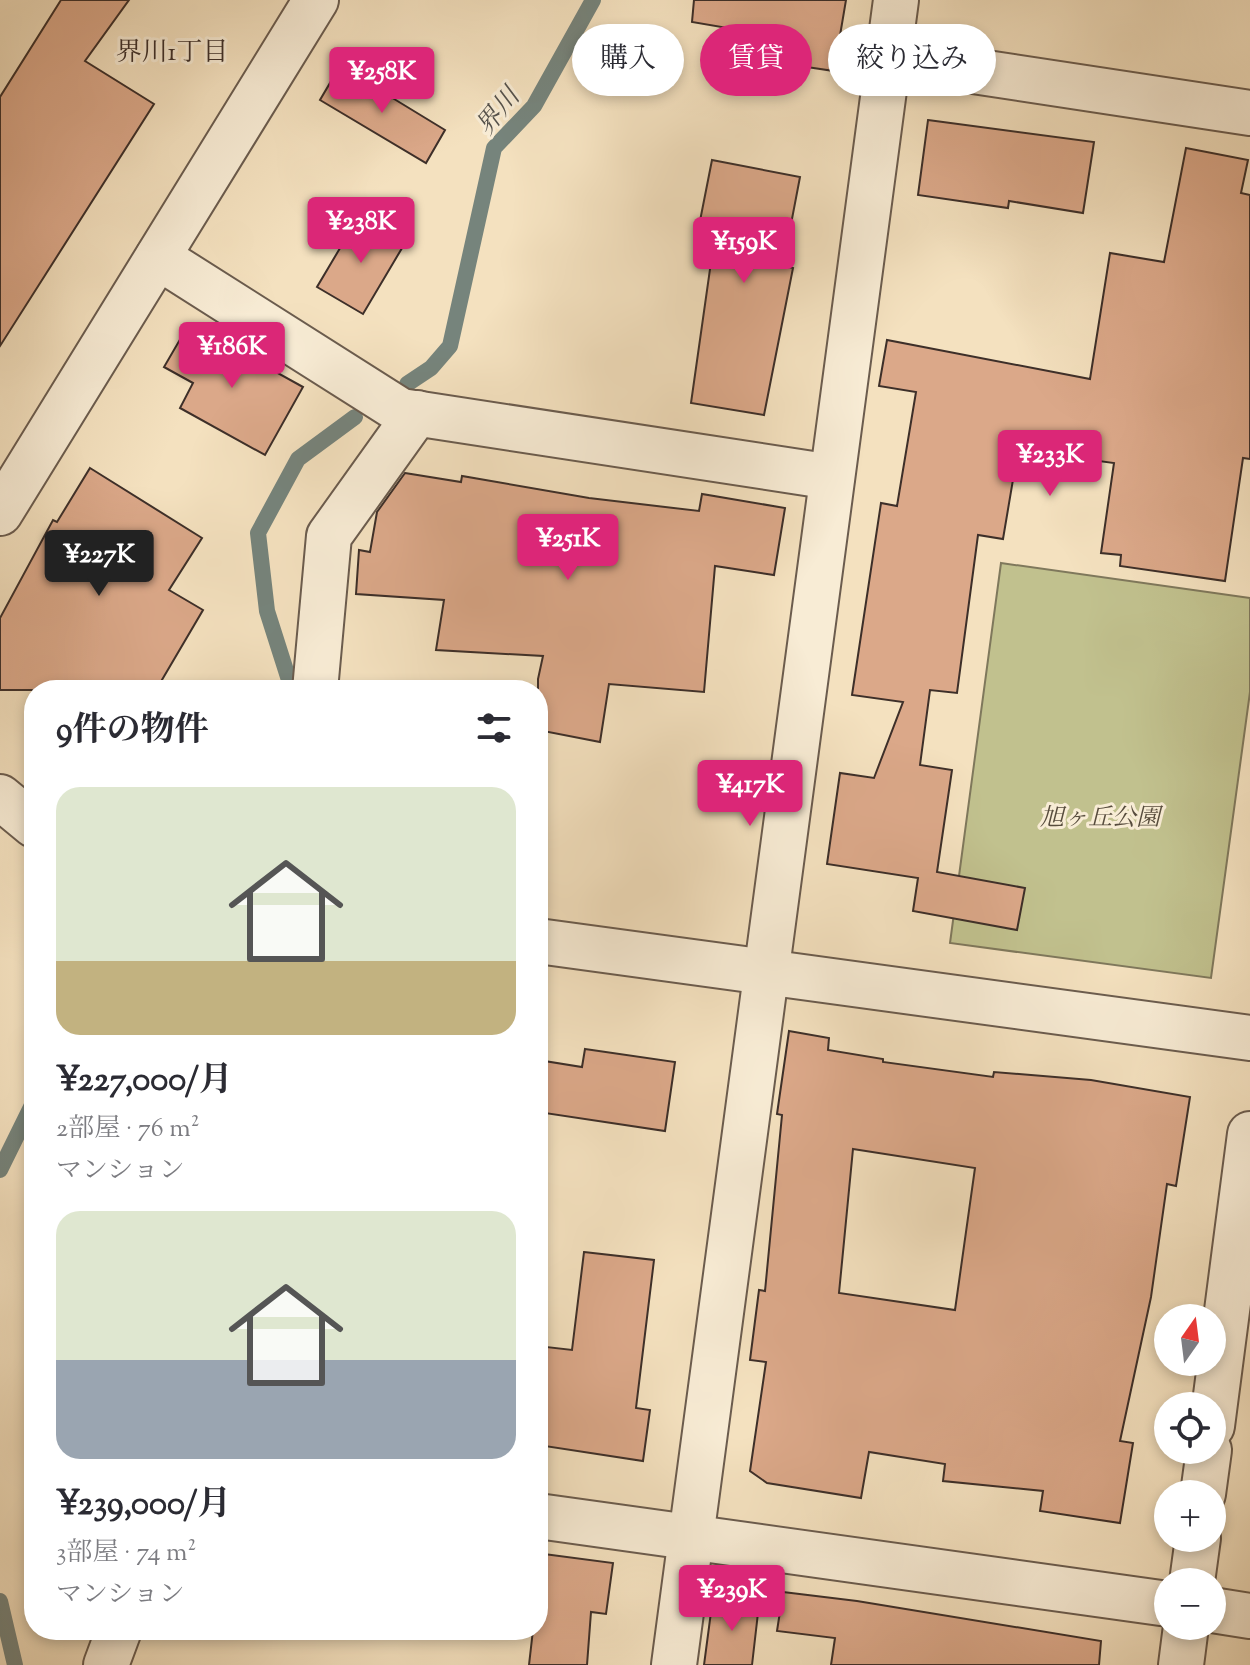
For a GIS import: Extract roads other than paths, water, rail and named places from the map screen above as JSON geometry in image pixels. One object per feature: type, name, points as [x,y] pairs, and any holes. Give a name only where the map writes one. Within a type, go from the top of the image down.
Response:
[{"type":"street","points":[[0,513],[316,0]]},
{"type":"street","points":[[892,24],[896,0]]},
{"type":"street","points":[[996,75],[1250,113]]},
{"type":"street","points":[[674,1665],[882,96]]},
{"type":"street","points":[[158,257],[401,411],[832,477]]},
{"type":"street","points":[[316,680],[329,536],[417,413]]},
{"type":"street","points":[[0,797],[24,817]]},
{"type":"street","points":[[548,942],[1250,1038]]},
{"type":"street","points":[[1216,1392],[1250,1134]]},
{"type":"street","points":[[548,1517],[1154,1602]]},
{"type":"street","points":[[1226,1612],[1250,1616]]},
{"type":"street","points":[[106,1665],[115,1640]]},
{"type":"street","points":[[1181,1665],[1184,1640]]},
{"type":"waterway","name":"界川","points":[[407,384],[431,368],[450,346],[494,148],[534,106],[593,0]]},
{"type":"waterway","name":"界川","points":[[289,680],[267,611],[258,533],[298,459],[355,417]]},
{"type":"waterway","name":"界川","points":[[0,1170],[24,1121]]},
{"type":"waterway","name":"界川","points":[[0,1601],[15,1665]]},
{"type":"district","name":"界川1丁目","points":[[172,51]]},
{"type":"park label","name":"旭ヶ丘公園","points":[[1100,817]]}]
